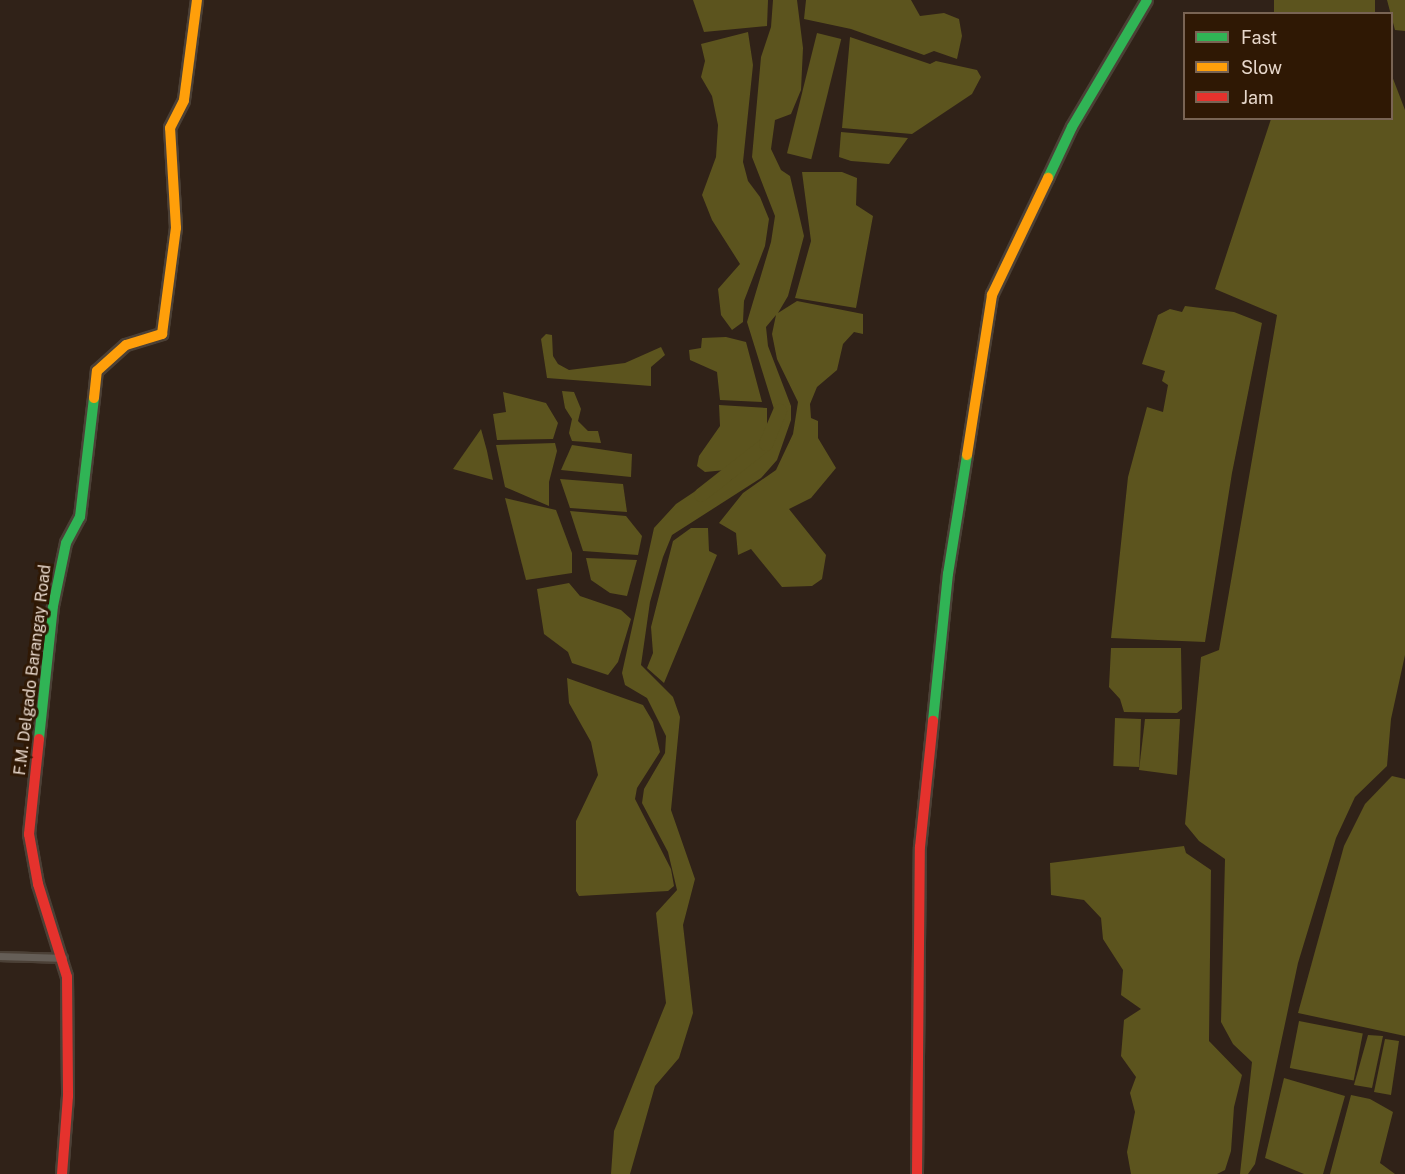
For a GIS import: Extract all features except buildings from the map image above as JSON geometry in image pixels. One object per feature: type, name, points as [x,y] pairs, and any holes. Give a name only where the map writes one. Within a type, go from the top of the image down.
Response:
[{"type":"street","name":"F.M. Delgado Barangay Road","points":[[62,1174],[68,1096],[63,958],[38,884],[30,834],[53,606],[70,531],[80,517],[97,371],[126,345],[162,334],[176,228],[170,128],[184,100],[196,0]]},
{"type":"street","points":[[917,1174],[920,847],[948,574],[992,295],[1062,146],[1147,0]]},
{"type":"street","points":[[0,956],[63,958]]},
{"type":"shaded area","points":[[693,0],[768,0],[767,26],[704,32]]},
{"type":"shaded area","points":[[773,0],[797,0],[803,48],[801,90],[791,114],[775,120],[771,149],[781,170],[790,176],[804,236],[788,296],[778,313],[797,301],[863,314],[863,334],[854,332],[843,344],[837,370],[817,387],[810,404],[811,418],[818,421],[818,438],[836,468],[811,498],[789,509],[826,555],[822,579],[812,586],[782,587],[751,549],[738,555],[736,533],[719,523],[743,493],[776,470],[793,434],[798,402],[777,359],[772,334],[776,315],[766,327],[768,346],[791,406],[791,420],[777,460],[761,478],[672,535],[663,557],[650,602],[641,665],[673,697],[680,717],[671,810],[695,879],[683,925],[693,1013],[679,1058],[655,1086],[630,1174],[611,1174],[614,1131],[666,1003],[656,913],[677,890],[668,852],[642,803],[644,789],[665,753],[666,736],[647,698],[625,685],[622,673],[654,528],[676,504],[700,488],[731,480],[774,440],[774,409],[747,322],[771,242],[775,216],[752,157],[761,57],[771,27]]},
{"type":"shaded area","points":[[806,0],[911,0],[920,16],[944,13],[959,19],[962,36],[957,59],[934,51],[924,55],[851,29],[804,19]]},
{"type":"shaded area","points":[[1274,0],[1375,0],[1375,12],[1274,12]]},
{"type":"shaded area","points":[[1387,0],[1405,0],[1405,31],[1395,30],[1393,12],[1390,12]]},
{"type":"shaded area","points":[[748,32],[753,65],[743,162],[748,181],[760,197],[769,219],[765,246],[744,301],[743,322],[732,330],[721,315],[718,289],[740,264],[712,220],[702,195],[716,157],[718,125],[712,96],[701,77],[705,61],[701,44]]},
{"type":"shaded area","points":[[817,33],[841,39],[811,159],[787,153]]},
{"type":"shaded area","points":[[850,37],[930,64],[936,61],[977,70],[981,77],[972,94],[912,134],[842,128]]},
{"type":"shaded area","points":[[1393,79],[1405,110],[1405,655],[1391,719],[1387,766],[1355,797],[1336,838],[1298,963],[1255,1164],[1248,1174],[1240,1174],[1252,1062],[1233,1044],[1221,1022],[1225,859],[1199,841],[1185,824],[1201,657],[1219,650],[1277,315],[1215,289],[1271,120],[1393,120]]},
{"type":"shaded area","points":[[841,132],[908,138],[889,164],[851,161],[839,157]]},
{"type":"shaded area","points":[[802,172],[842,172],[857,178],[856,205],[873,216],[856,308],[795,298],[811,241]]},
{"type":"shaded area","points":[[1185,306],[1234,312],[1262,323],[1232,473],[1205,642],[1111,638],[1128,477],[1147,407],[1163,412],[1168,385],[1162,381],[1165,371],[1142,364],[1158,315],[1170,309],[1182,312]]},
{"type":"shaded area","points":[[546,334],[552,335],[553,356],[558,364],[569,370],[625,363],[661,347],[665,355],[651,367],[651,386],[547,378],[541,339]]},
{"type":"shaded area","points":[[726,337],[746,342],[762,402],[720,400],[717,372],[690,360],[689,350],[701,348],[702,338]]},
{"type":"shaded area","points":[[562,391],[574,392],[581,409],[578,421],[588,431],[598,431],[601,443],[572,441],[569,433],[572,419],[565,408]]},
{"type":"shaded area","points":[[503,392],[546,403],[558,423],[553,439],[497,440],[493,414],[506,412]]},
{"type":"shaded area","points":[[719,405],[767,408],[767,429],[759,449],[726,470],[705,472],[697,466],[699,456],[720,426]]},
{"type":"shaded area","points":[[481,429],[487,451],[493,480],[453,469]]},
{"type":"shaded area","points":[[555,443],[557,451],[549,482],[549,506],[505,487],[496,445]]},
{"type":"shaded area","points":[[572,445],[632,454],[631,477],[561,470]]},
{"type":"shaded area","points":[[560,479],[623,484],[627,512],[570,508]]},
{"type":"shaded area","points":[[505,498],[556,510],[572,553],[572,573],[526,580]]},
{"type":"shaded area","points":[[570,511],[626,516],[642,536],[638,555],[583,551]]},
{"type":"shaded area","points":[[691,528],[708,528],[709,551],[717,555],[664,683],[647,668],[653,653],[651,627],[673,541]]},
{"type":"shaded area","points":[[586,558],[637,560],[627,596],[610,593],[591,580]]},
{"type":"shaded area","points":[[569,583],[580,596],[621,610],[631,619],[618,662],[608,675],[572,663],[568,652],[544,634],[537,589]]},
{"type":"shaded area","points":[[1111,648],[1181,648],[1182,709],[1177,713],[1124,712],[1120,699],[1109,687]]},
{"type":"shaded area","points":[[567,678],[643,705],[653,722],[660,752],[637,788],[635,799],[671,869],[674,886],[668,891],[579,896],[576,891],[576,821],[598,775],[591,742],[569,703]]},
{"type":"shaded area","points":[[1115,718],[1141,719],[1139,767],[1113,766]]},
{"type":"shaded area","points":[[1145,719],[1180,719],[1177,775],[1139,770]]},
{"type":"shaded area","points":[[1392,776],[1405,779],[1405,1036],[1298,1013],[1344,846],[1365,804]]},
{"type":"shaded area","points":[[1184,846],[1186,853],[1211,870],[1209,1041],[1242,1075],[1234,1107],[1231,1151],[1225,1170],[1217,1174],[1131,1174],[1127,1152],[1135,1112],[1130,1093],[1136,1077],[1121,1056],[1124,1020],[1141,1009],[1121,995],[1123,970],[1103,939],[1101,918],[1084,900],[1051,895],[1050,863]]},
{"type":"shaded area","points":[[1299,1021],[1363,1033],[1354,1081],[1290,1068]]},
{"type":"shaded area","points":[[1368,1035],[1383,1036],[1372,1088],[1354,1085]]},
{"type":"shaded area","points":[[1385,1039],[1399,1041],[1391,1095],[1374,1092]]},
{"type":"shaded area","points":[[1284,1078],[1345,1096],[1323,1174],[1304,1174],[1265,1158]]},
{"type":"shaded area","points":[[1351,1095],[1370,1099],[1393,1112],[1380,1163],[1395,1174],[1330,1174]]},
{"type":"waterway","points":[[701,495],[766,444],[780,411]]},
{"type":"traffic: fast","points":[[1048,178],[1072,127],[1147,0]]},
{"type":"traffic: fast","points":[[39,739],[53,606],[66,543],[80,517],[94,398]]},
{"type":"traffic: fast","points":[[933,721],[948,574],[967,455]]},
{"type":"traffic: slow","points":[[94,398],[97,371],[126,345],[162,334],[176,228],[170,128],[184,100],[197,0]]},
{"type":"traffic: slow","points":[[967,455],[992,295],[1048,178]]},
{"type":"traffic: jam","points":[[917,1174],[920,847],[933,721]]},
{"type":"traffic: jam","points":[[39,739],[29,834],[38,884],[67,977],[68,1096],[62,1174]]}]
